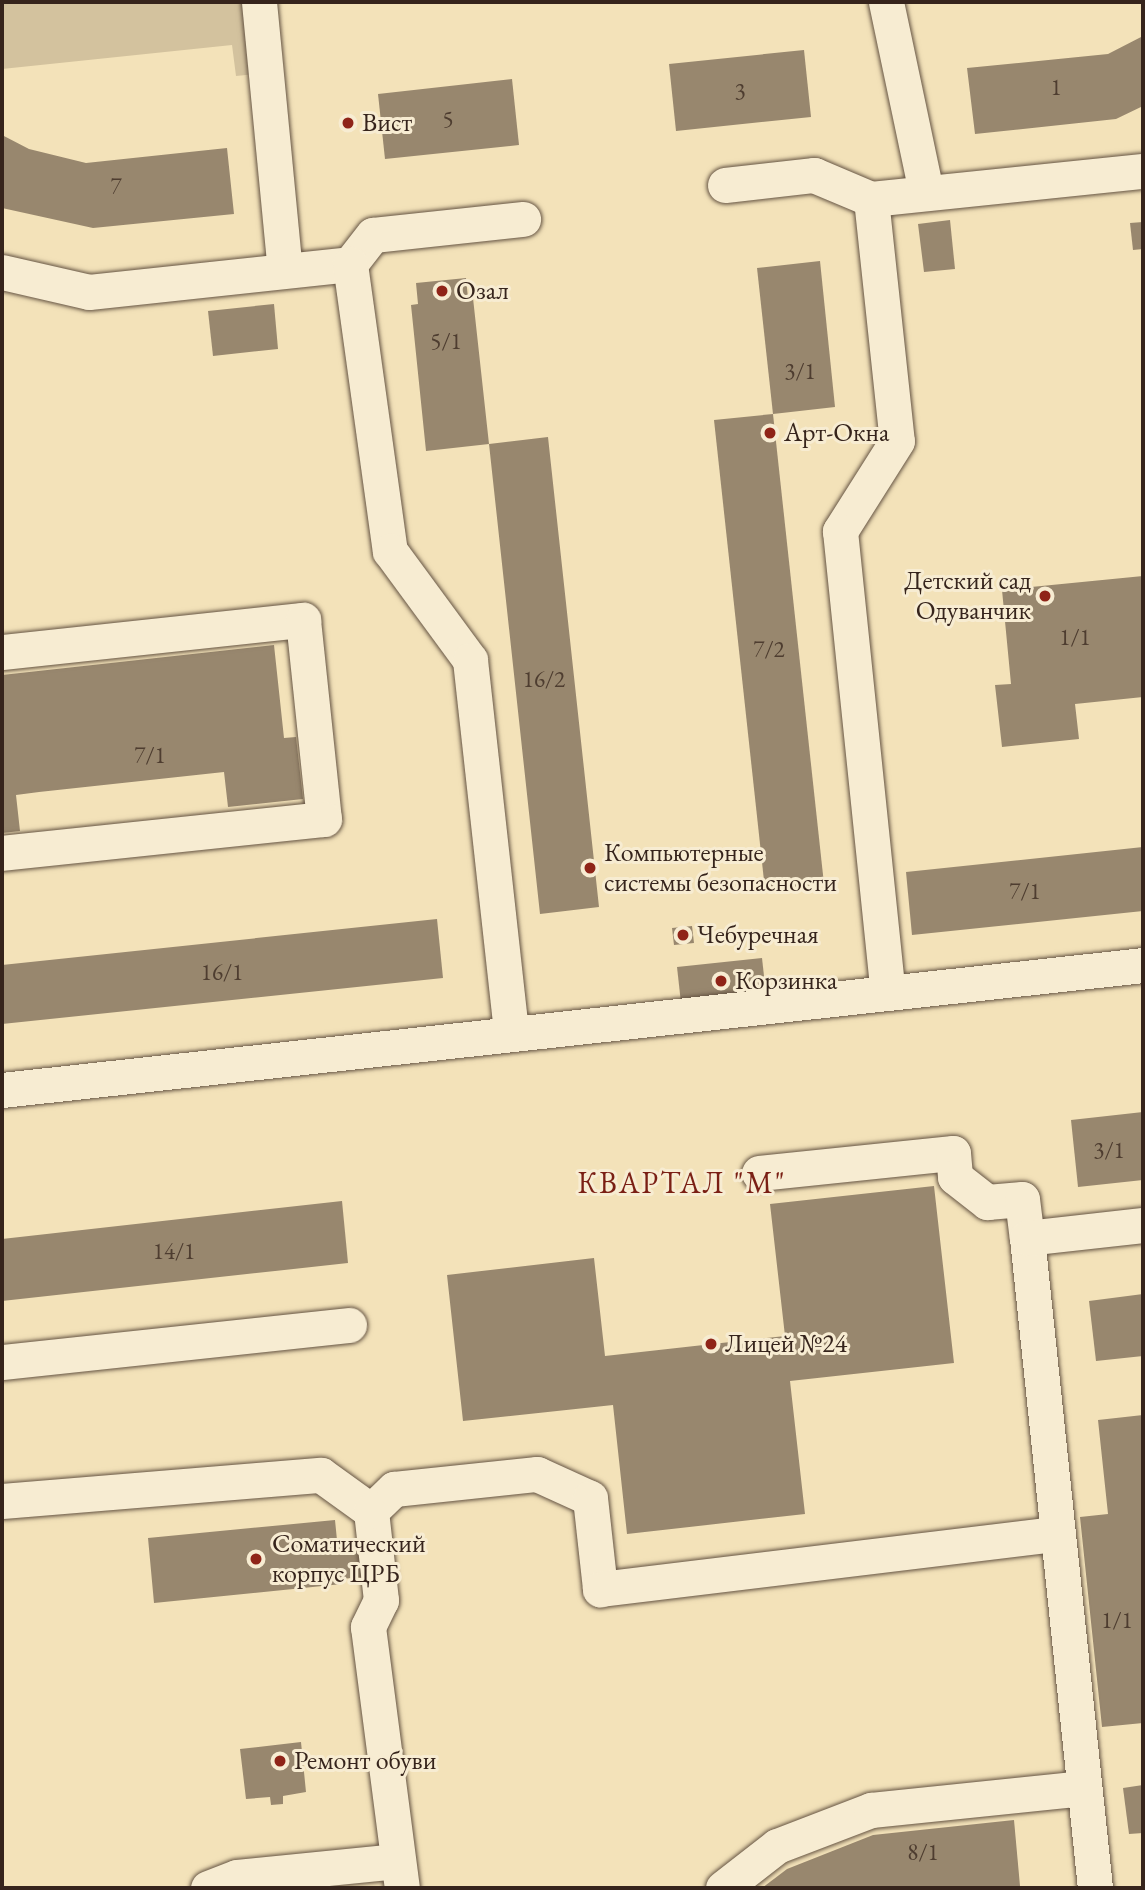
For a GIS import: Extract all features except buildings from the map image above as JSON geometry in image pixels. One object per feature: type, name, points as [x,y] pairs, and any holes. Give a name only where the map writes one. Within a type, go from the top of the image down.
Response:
[{"type":"lane","points":[[259,2],[285,270]]},
{"type":"lane","points":[[886,2],[926,192]]},
{"type":"lane","points":[[725,185],[814,175],[871,199],[1143,171]]},
{"type":"lane","points":[[871,199],[897,441],[840,531],[888,993]]},
{"type":"lane","points":[[2,272],[89,292],[350,264],[373,235],[523,219]]},
{"type":"lane","points":[[350,264],[390,551],[470,660],[512,1033]]},
{"type":"lane","points":[[2,652],[303,620],[324,819],[2,853]]},
{"type":"lane","points":[[2,1090],[1143,965]]},
{"type":"lane","points":[[758,1173],[953,1153],[955,1177],[987,1202],[1023,1199],[1095,1888]]},
{"type":"lane","points":[[1027,1238],[1143,1225]]},
{"type":"lane","points":[[2,1363],[349,1325]]},
{"type":"lane","points":[[372,1511],[394,1489],[537,1474],[590,1498],[600,1589],[1057,1534]]},
{"type":"lane","points":[[2,1501],[321,1475],[372,1511],[381,1600],[368,1627],[400,1875],[237,1877],[208,1888]]},
{"type":"lane","points":[[723,1888],[777,1846],[871,1810],[1084,1788],[1084,1784]]},
{"type":"shaded area","points":[[2,2],[249,2],[256,74],[236,76],[232,45],[2,69]]},
{"type":"place","name":"Вист","points":[[348,123]]},
{"type":"place","name":"Озал","points":[[442,291]]},
{"type":"place","name":"Арт-Окна","points":[[770,433]]},
{"type":"place","name":"Детский сад Одуванчик","points":[[1045,596]]},
{"type":"place","name":"Компьютерные системы безопасности","points":[[590,868]]},
{"type":"place","name":"Чебуречная","points":[[683,935]]},
{"type":"place","name":"Корзинка","points":[[721,981]]},
{"type":"place","name":"Лицей №24","points":[[711,1344]]},
{"type":"place","name":"Соматический корпус ЦРБ","points":[[256,1559]]},
{"type":"place","name":"Ремонт обуви","points":[[280,1761]]},
{"type":"district","name":"КВАРТАЛ \"М\"","points":[[682,1183]]}]
